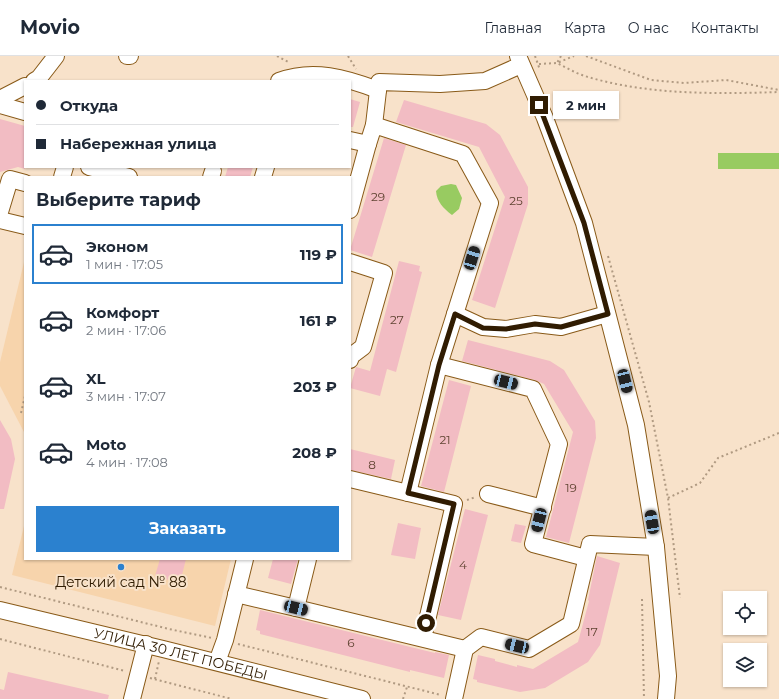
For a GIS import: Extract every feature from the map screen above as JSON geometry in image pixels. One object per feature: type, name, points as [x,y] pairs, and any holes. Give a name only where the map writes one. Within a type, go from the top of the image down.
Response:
[{"type":"street","points":[[36,80],[39,78],[56,56]]},
{"type":"street","points":[[351,206],[374,125],[379,82],[440,84],[485,81],[520,60],[545,118],[584,223],[636,425],[656,547],[668,676],[666,699]]},
{"type":"street","points":[[282,80],[299,75],[331,75],[347,80]]},
{"type":"street","points":[[351,81],[378,90]]},
{"type":"street","points":[[0,99],[24,87]]},
{"type":"street","points":[[0,105],[24,112]]},
{"type":"street","points":[[374,125],[463,154],[490,203],[439,365],[408,493]]},
{"type":"street","points":[[351,140],[368,144]]},
{"type":"street","points":[[98,172],[123,176]]},
{"type":"street","points":[[0,212],[10,179],[24,183]]},
{"type":"street","points":[[0,220],[24,226]]},
{"type":"street","points":[[351,262],[384,273],[363,347],[353,353]]},
{"type":"street","points":[[455,314],[483,328],[506,329],[535,324],[561,327],[608,314]]},
{"type":"street","points":[[439,365],[533,389],[559,444],[533,544],[586,558]]},
{"type":"street","points":[[351,480],[454,504],[423,638]]},
{"type":"street","points":[[488,494],[543,508]]},
{"type":"street","points":[[454,699],[465,649],[481,637],[529,649],[570,624],[590,544],[656,547]]},
{"type":"street","points":[[218,662],[245,560]]},
{"type":"street","points":[[296,608],[308,560]]},
{"type":"street","points":[[236,594],[465,649]]},
{"type":"street","name":"УЛИЦА 30 ЛЕТ ПОБЕДЫ","points":[[0,610],[218,662],[308,692],[362,699]]},
{"type":"street","points":[[132,699],[146,644]]},
{"type":"path","points":[[557,63],[561,56]]},
{"type":"path","points":[[557,63],[574,56]]},
{"type":"path","points":[[586,56],[651,80],[684,83],[726,80],[779,91]]},
{"type":"path","points":[[520,60],[557,63],[586,76],[614,84],[661,90],[715,93],[779,91]]},
{"type":"path","points":[[21,413],[24,400]]},
{"type":"path","points":[[668,498],[700,483],[718,458],[779,433]]},
{"type":"path","points":[[454,504],[488,494]]},
{"type":"path","points":[[642,599],[644,699]]},
{"type":"path","points":[[0,639],[232,699]]},
{"type":"path","points":[[403,699],[407,687]]},
{"type":"shaded area","points":[[24,262],[24,432],[0,386],[0,362]]},
{"type":"shaded area","name":"Детский сад № 88","points":[[24,526],[24,560],[231,560],[215,626],[12,575]]},
{"type":"green space","points":[[718,153],[779,153],[779,169],[718,169]]},
{"type":"green space","points":[[451,184],[456,185],[462,198],[459,209],[452,215],[441,204],[436,191],[441,186]]},
{"type":"building","points":[[351,99],[360,102],[353,127],[351,127]]},
{"type":"building","points":[[404,100],[486,124],[500,135],[528,187],[528,204],[495,308],[472,300],[505,197],[479,147],[396,122]]},
{"type":"building","points":[[0,119],[24,126],[25,169],[18,167],[0,172]]},
{"type":"building","points":[[384,138],[406,145],[372,257],[351,250]]},
{"type":"building","points":[[228,168],[253,168],[250,176],[225,176]]},
{"type":"building","points":[[399,261],[420,266],[419,271],[422,272],[396,372],[387,369],[380,396],[351,388],[356,367],[370,371]]},
{"type":"building","points":[[468,340],[550,361],[564,370],[595,421],[596,438],[569,543],[546,537],[573,432],[544,384],[535,380],[462,361]]},
{"type":"building","points":[[449,380],[471,386],[444,492],[421,486]]},
{"type":"building","points":[[0,420],[11,439],[15,459],[4,509],[0,509]]},
{"type":"building","points":[[351,449],[395,460],[391,479],[351,470]]},
{"type":"building","points":[[465,509],[488,515],[461,620],[438,615]]},
{"type":"building","points":[[398,523],[421,528],[415,559],[391,555]]},
{"type":"building","points":[[515,524],[526,526],[521,543],[511,541]]},
{"type":"building","points":[[597,556],[620,563],[600,645],[588,662],[545,688],[520,692],[477,682],[477,680],[473,679],[478,655],[517,667],[517,665],[533,669],[578,642],[589,601]]},
{"type":"building","points":[[160,560],[186,560],[180,583],[155,576]]},
{"type":"building","points":[[273,560],[298,560],[291,584],[268,578]]},
{"type":"building","points":[[260,610],[435,653],[449,655],[444,678],[410,670],[410,672],[260,634],[260,631],[256,630]]},
{"type":"building","points":[[8,672],[109,695],[108,699],[0,699],[0,689],[4,690]]},
{"type":"place","name":"Детский сад № 88","points":[[121,567]]},
{"type":"route","points":[[426,623],[454,504],[408,493],[439,365],[455,314],[483,328],[506,329],[535,324],[561,327],[608,314],[584,223],[539,105]]}]
